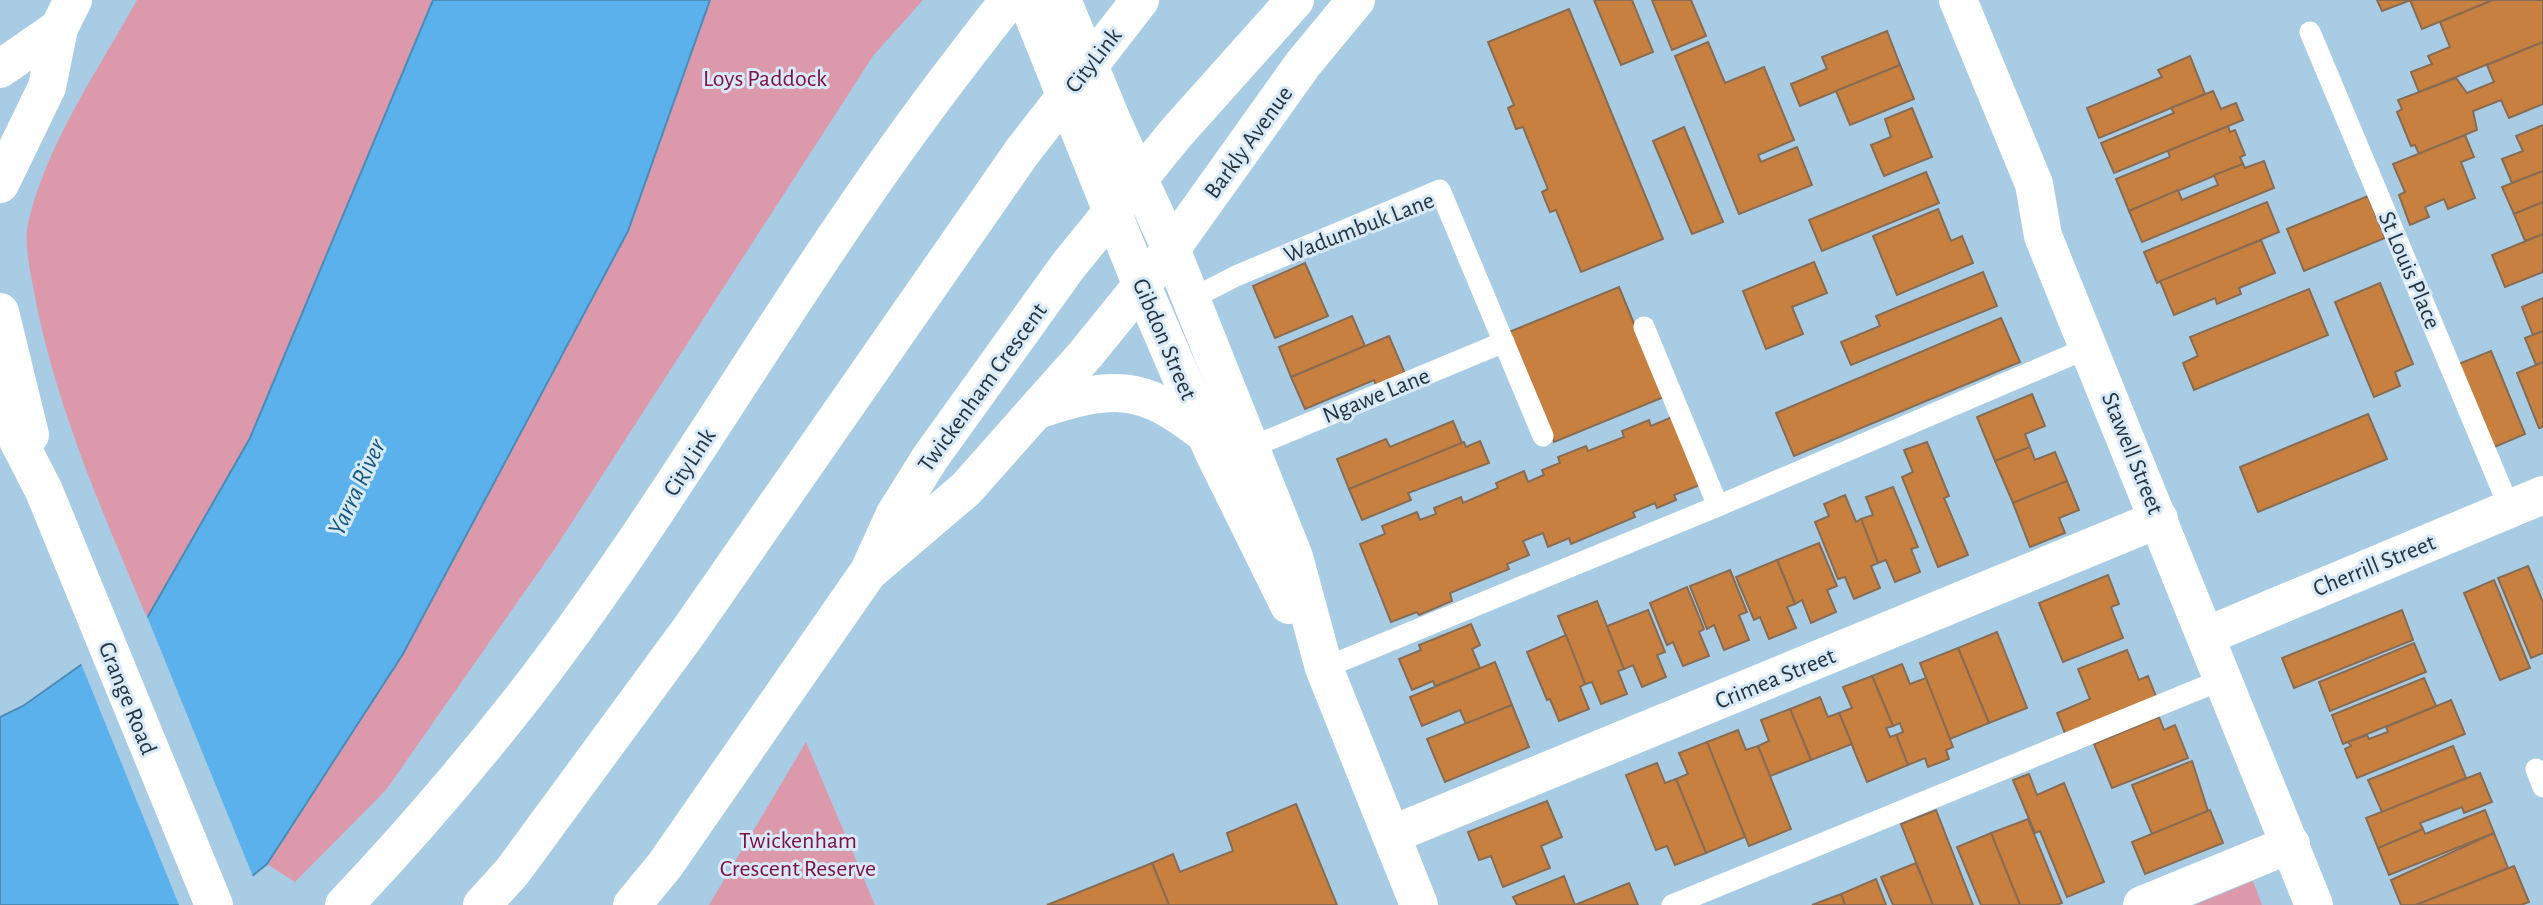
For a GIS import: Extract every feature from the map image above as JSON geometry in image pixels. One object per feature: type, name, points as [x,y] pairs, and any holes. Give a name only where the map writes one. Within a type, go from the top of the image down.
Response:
[{"type":"main road","name":"CityLink","points":[[344,905],[452,784],[560,647],[666,498],[899,145],[1009,0]]},
{"type":"main road","name":"Gibdon Street","points":[[1027,0],[1142,286],[1205,434],[1289,606],[1324,668]]},
{"type":"main road","name":"Gibdon Street","points":[[1062,0],[1113,123],[1193,298],[1298,569],[1324,668],[1419,905]]},
{"type":"main road","name":"CityLink","points":[[482,905],[512,872],[689,631],[1021,152],[1140,0]]},
{"type":"main road","points":[[1112,212],[1139,177],[1295,0]]},
{"type":"main road","name":"Barkly Avenue","points":[[1142,286],[1303,64],[1356,0]]},
{"type":"main road","name":"Stawell Street","points":[[1958,0],[2034,184],[2043,236],[2314,905]]},
{"type":"main road","points":[[0,69],[66,14]]},
{"type":"main road","points":[[0,184],[47,87],[66,14]]},
{"type":"main road","name":"Twickenham Crescent","points":[[632,905],[665,865],[869,571],[895,514],[930,458],[1068,266],[1112,212]]},
{"type":"main road","name":"Twickenham Crescent","points":[[869,571],[944,511],[1037,410],[1142,286]]},
{"type":"main road","name":"Grange Road","points":[[0,312],[44,491]]},
{"type":"main road","points":[[1037,410],[1102,393],[1132,393],[1161,403],[1205,434]]},
{"type":"main road","name":"Grange Road","points":[[0,405],[44,491],[214,905]]},
{"type":"main road","name":"Cherrill Street","points":[[2206,636],[2526,502]]},
{"type":"main road","name":"Crimea Street","points":[[1391,835],[2159,519]]},
{"type":"main road","points":[[2142,905],[2291,844]]},
{"type":"main road","name":"Twickenham Crescent","points":[[645,905],[665,865]]},
{"type":"lane","name":"St Louis Place","points":[[2310,32],[2526,502]]},
{"type":"lane","name":"Wadumbuk Lane","points":[[1193,298],[1236,276],[1440,190],[1543,436]]},
{"type":"lane","points":[[1644,327],[1718,506]]},
{"type":"lane","name":"Ngawe Lane","points":[[1249,448],[1504,342]]},
{"type":"lane","points":[[1324,668],[1718,506],[2090,347]]},
{"type":"lane","points":[[1672,905],[2221,680]]},
{"type":"green space","points":[[137,0],[433,0],[250,438],[147,618],[82,458],[54,376],[34,292],[27,237],[29,219],[49,161],[91,79]]},
{"type":"green space","name":"Loys Paddock","points":[[710,0],[923,0],[873,56],[556,547],[386,790],[295,882],[267,864],[403,654],[628,231]]},
{"type":"green space","name":"Twickenham Crescent Reserve","points":[[806,742],[875,905],[709,905]]},
{"type":"green space","points":[[2253,881],[2262,905],[2195,905]]},
{"type":"water","name":"Yarra River","points":[[433,0],[710,0],[628,231],[403,654],[267,864],[216,905],[0,905],[0,717],[23,706],[147,618],[250,438]]},
{"type":"pier","points":[[146,614],[254,879],[221,905],[179,905],[80,661]]},
{"type":"building","points":[[1594,0],[1632,0],[1653,52],[1621,65]]},
{"type":"building","points":[[1652,0],[1691,0],[1706,36],[1672,50]]},
{"type":"building","points":[[2377,0],[2411,0],[2382,11]]},
{"type":"building","points":[[2410,0],[2493,0],[2422,29]]},
{"type":"building","points":[[2493,0],[2543,0],[2543,42],[2419,92],[2411,72],[2432,64],[2428,56],[2450,47],[2440,22]]},
{"type":"building","points":[[1569,9],[1663,239],[1581,272],[1556,210],[1550,212],[1542,192],[1548,189],[1523,127],[1516,129],[1508,108],[1514,105],[1488,42]]},
{"type":"building","points":[[1887,31],[1900,65],[1800,106],[1791,84],[1827,69],[1822,57]]},
{"type":"building","points":[[1708,42],[1725,83],[1764,67],[1794,140],[1758,155],[1761,162],[1797,147],[1812,185],[1739,214],[1675,56]]},
{"type":"building","points":[[2543,42],[2543,104],[2509,118],[2501,100],[2473,111],[2477,130],[2419,154],[2415,145],[2411,146],[2397,112],[2402,109],[2398,100],[2456,78],[2467,93],[2494,82],[2487,65]]},
{"type":"building","points":[[2190,56],[2205,94],[2099,138],[2087,108],[2162,77],[2158,70]]},
{"type":"building","points":[[1900,65],[1914,99],[1850,125],[1836,91]]},
{"type":"building","points":[[2213,91],[2221,109],[2236,103],[2243,120],[2114,173],[2101,143],[2174,113],[2171,108]]},
{"type":"building","points":[[1912,108],[1932,157],[1884,176],[1871,145],[1891,137],[1885,119]]},
{"type":"building","points":[[2543,125],[2543,171],[2512,183],[2502,159],[2523,151],[2516,136]]},
{"type":"building","points":[[2228,126],[2230,132],[2235,130],[2245,155],[2240,157],[2243,164],[2129,211],[2116,179],[2170,157],[2168,151]]},
{"type":"building","points":[[1684,127],[1723,222],[1692,234],[1653,141]]},
{"type":"building","points":[[2465,135],[2474,157],[2461,162],[2475,198],[2448,209],[2444,199],[2425,207],[2429,217],[2410,225],[2399,195],[2405,192],[2393,164]]},
{"type":"building","points":[[2264,161],[2274,188],[2142,242],[2129,211],[2178,190],[2182,200],[2218,185],[2214,175],[2243,164],[2245,168]]},
{"type":"building","points":[[2543,171],[2543,202],[2514,214],[2502,187]]},
{"type":"building","points":[[1926,172],[1939,203],[1822,251],[1809,220]]},
{"type":"building","points":[[2368,196],[2385,238],[2304,271],[2287,229]]},
{"type":"building","points":[[2267,202],[2279,232],[2157,283],[2144,252]]},
{"type":"building","points":[[2543,202],[2543,234],[2525,241],[2514,214]]},
{"type":"building","points":[[1938,209],[1951,241],[1962,236],[1973,263],[1897,295],[1873,236]]},
{"type":"building","points":[[2543,234],[2543,272],[2505,287],[2492,255]]},
{"type":"building","points":[[2261,240],[2275,273],[2239,288],[2241,294],[2217,304],[2215,298],[2174,315],[2160,281]]},
{"type":"building","points":[[1814,262],[1827,293],[1792,307],[1803,334],[1766,349],[1743,291]]},
{"type":"building","points":[[1305,263],[1328,316],[1275,338],[1253,286]]},
{"type":"building","points":[[1983,272],[1997,306],[1851,365],[1841,342],[1880,326],[1876,316]]},
{"type":"building","points":[[2380,283],[2413,364],[2395,372],[2400,386],[2374,397],[2335,302]]},
{"type":"building","points":[[1619,287],[1664,397],[1554,442],[1509,332]]},
{"type":"building","points":[[2309,289],[2328,335],[2194,390],[2183,363],[2198,356],[2190,337]]},
{"type":"building","points":[[2543,298],[2543,331],[2533,335],[2522,307]]},
{"type":"building","points":[[1352,316],[1365,346],[1291,377],[1279,347]]},
{"type":"building","points":[[2001,318],[2020,362],[1794,456],[1776,413]]},
{"type":"building","points":[[2543,331],[2543,362],[2536,365],[2525,338]]},
{"type":"building","points":[[1389,336],[1406,376],[1377,388],[1374,380],[1305,409],[1291,377]]},
{"type":"building","points":[[2491,351],[2525,434],[2490,449],[2456,365]]},
{"type":"building","points":[[2543,362],[2543,427],[2539,428],[2517,373]]},
{"type":"building","points":[[2032,394],[2045,426],[2025,434],[2030,447],[1995,461],[1977,417]]},
{"type":"building","points":[[2368,414],[2387,459],[2258,512],[2240,467]]},
{"type":"building","points":[[1672,417],[1700,485],[1674,495],[1676,500],[1657,508],[1655,503],[1633,512],[1635,517],[1571,544],[1569,538],[1548,547],[1543,533],[1523,541],[1529,555],[1507,564],[1509,569],[1450,593],[1452,601],[1419,615],[1417,612],[1391,622],[1360,544],[1385,534],[1382,526],[1417,512],[1420,520],[1436,514],[1434,508],[1461,497],[1463,503],[1498,488],[1496,483],[1524,471],[1528,482],[1544,475],[1542,470],[1560,463],[1558,457],[1586,446],[1588,451],[1624,437],[1622,431],[1649,420],[1651,426]]},
{"type":"building","points":[[1453,421],[1462,443],[1349,489],[1337,459],[1386,439],[1390,447]]},
{"type":"building","points":[[1480,441],[1489,463],[1408,493],[1411,500],[1362,520],[1349,489],[1464,442],[1466,447]]},
{"type":"building","points":[[1927,442],[1949,496],[1944,498],[1968,555],[1938,567],[1902,477],[1913,472],[1904,450]]},
{"type":"building","points":[[2030,447],[2035,460],[2055,452],[2067,481],[2013,503],[1995,461]]},
{"type":"building","points":[[2067,481],[2079,510],[2059,518],[2065,533],[2030,547],[2013,503]]},
{"type":"building","points":[[1893,487],[1918,547],[1911,549],[1920,572],[1895,582],[1886,560],[1878,563],[1861,519],[1873,515],[1866,497]]},
{"type":"building","points":[[1845,495],[1856,522],[1861,519],[1878,563],[1871,566],[1880,588],[1854,599],[1845,577],[1838,579],[1815,522],[1829,516],[1824,504]]},
{"type":"building","points":[[1819,543],[1837,586],[1827,590],[1836,612],[1811,623],[1802,600],[1795,604],[1777,560]]},
{"type":"building","points":[[1777,560],[1795,604],[1787,607],[1796,628],[1769,639],[1760,617],[1754,620],[1736,577]]},
{"type":"building","points":[[2528,566],[2543,602],[2543,653],[2531,658],[2498,578]]},
{"type":"building","points":[[1730,570],[1747,612],[1739,615],[1749,640],[1724,650],[1714,625],[1707,629],[1690,586]]},
{"type":"building","points":[[2108,575],[2119,604],[2111,607],[2123,638],[2063,662],[2039,603]]},
{"type":"building","points":[[2494,580],[2530,668],[2500,680],[2464,593]]},
{"type":"building","points":[[1687,587],[1704,629],[1699,632],[1709,656],[1683,666],[1673,642],[1667,645],[1650,603]]},
{"type":"building","points":[[1597,601],[1624,669],[1618,671],[1627,694],[1601,704],[1592,682],[1585,684],[1558,616]]},
{"type":"building","points":[[1648,610],[1665,652],[1657,655],[1666,677],[1642,687],[1633,665],[1624,669],[1607,626]]},
{"type":"building","points":[[2402,610],[2413,640],[2294,688],[2282,658]]},
{"type":"building","points":[[1471,624],[1480,645],[1472,649],[1480,668],[1435,686],[1433,681],[1412,690],[1399,659],[1421,650],[1419,645]]},
{"type":"building","points":[[1997,632],[2027,708],[1989,723],[1958,648]]},
{"type":"building","points":[[1566,635],[1585,684],[1580,687],[1589,709],[1559,721],[1527,652]]},
{"type":"building","points":[[2414,643],[2426,672],[2330,711],[2319,682]]},
{"type":"building","points":[[1958,648],[1989,723],[1950,739],[1920,663]]},
{"type":"building","points":[[2127,650],[2139,680],[2148,676],[2159,704],[2068,741],[2057,713],[2090,699],[2078,669]]},
{"type":"building","points":[[1495,662],[1512,705],[1466,724],[1460,710],[1422,726],[1410,697]]},
{"type":"building","points":[[1902,664],[1910,684],[1926,678],[1953,747],[1946,750],[1949,759],[1928,767],[1925,758],[1908,765],[1896,735],[1903,732],[1900,723],[1893,726],[1872,676]]},
{"type":"building","points":[[1872,676],[1893,726],[1886,728],[1890,737],[1896,735],[1908,765],[1867,782],[1839,713],[1852,708],[1843,687]]},
{"type":"building","points":[[2424,678],[2436,706],[2343,744],[2332,715]]},
{"type":"building","points":[[1820,697],[1828,717],[1839,713],[1852,744],[1811,760],[1790,709]]},
{"type":"building","points":[[2451,700],[2465,734],[2357,778],[2345,749],[2351,746],[2348,742],[2367,735],[2369,739],[2388,732],[2386,727]]},
{"type":"building","points":[[1512,705],[1529,747],[1445,782],[1427,739]]},
{"type":"building","points":[[1790,709],[1811,760],[1770,776],[1758,746],[1769,741],[1761,720]]},
{"type":"building","points":[[2159,717],[2164,730],[2175,725],[2188,758],[2112,788],[2094,744]]},
{"type":"building","points":[[1738,730],[1746,750],[1758,746],[1791,829],[1749,846],[1707,742]]},
{"type":"building","points":[[1707,742],[1745,837],[1706,853],[1676,779],[1688,774],[1679,753]]},
{"type":"building","points":[[2453,746],[2466,778],[2382,812],[2368,780]]},
{"type":"building","points":[[2192,761],[2208,811],[2152,834],[2132,785]]},
{"type":"building","points":[[1657,763],[1665,783],[1676,779],[1706,853],[1675,865],[1667,846],[1656,850],[1626,775]]},
{"type":"building","points":[[2480,773],[2492,802],[2464,813],[2462,807],[2420,823],[2423,829],[2378,848],[2366,818]]},
{"type":"building","points":[[2029,774],[2037,795],[2064,783],[2104,882],[2067,897],[2040,831],[2035,833],[2013,780]]},
{"type":"building","points":[[1547,801],[1562,837],[1541,846],[1550,868],[1503,887],[1491,856],[1479,860],[1468,832]]},
{"type":"building","points":[[1296,804],[1337,905],[1169,905],[1152,863],[1173,854],[1180,872],[1233,851],[1227,833]]},
{"type":"building","points":[[1936,810],[1973,905],[1933,905],[1901,824]]},
{"type":"building","points":[[2210,810],[2223,843],[2145,874],[2132,842]]},
{"type":"building","points":[[2485,810],[2494,833],[2389,875],[2378,848],[2423,829],[2425,834]]},
{"type":"building","points":[[2028,819],[2062,903],[2020,905],[1991,833]]},
{"type":"building","points":[[1991,833],[2020,905],[1981,905],[1957,847]]},
{"type":"building","points":[[2494,833],[2508,868],[2416,905],[2401,905],[2391,880]]},
{"type":"building","points":[[1152,863],[1169,905],[1047,905]]},
{"type":"building","points":[[1916,863],[1933,905],[1893,905],[1881,877]]},
{"type":"building","points":[[2514,866],[2529,902],[2521,905],[2416,905]]},
{"type":"building","points":[[1564,876],[1575,905],[1517,905],[1513,897]]},
{"type":"building","points":[[1876,879],[1886,905],[1845,905],[1841,894]]},
{"type":"building","points":[[1629,883],[1638,905],[1575,905]]},
{"type":"building","points":[[1841,894],[1845,905],[1812,905]]}]
